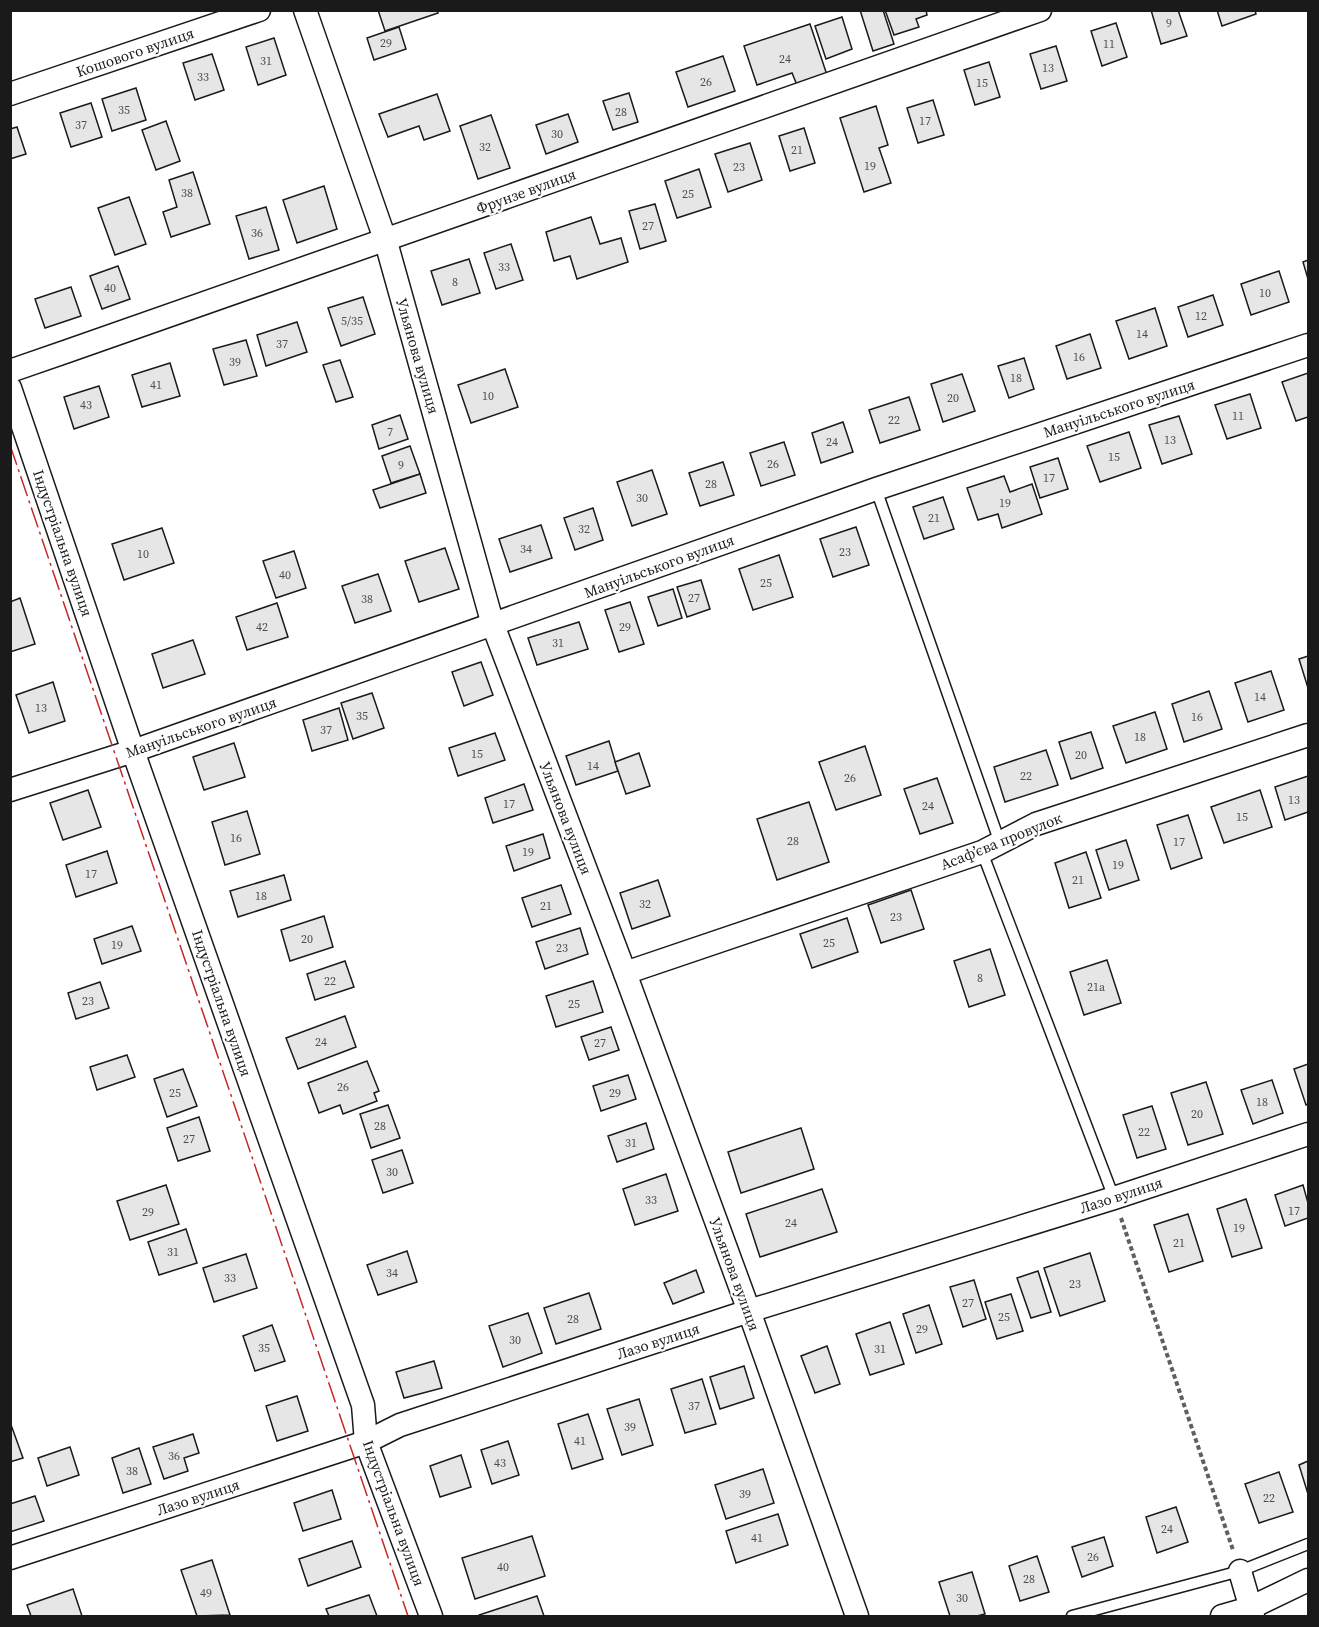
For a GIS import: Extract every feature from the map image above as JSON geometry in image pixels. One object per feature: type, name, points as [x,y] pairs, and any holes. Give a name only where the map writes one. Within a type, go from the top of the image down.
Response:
[{"type":"street","name":"Кошового вулиця","points":[[10,94],[259,10]]},
{"type":"street","name":"Ульянова вулиця","points":[[305,10],[386,242],[493,625],[625,973],[749,1311],[857,1617]]},
{"type":"street","name":"Фрунзе вулиця","points":[[10,371],[386,242],[706,126],[1041,10]]},
{"type":"street","name":"Мануільського вулиця","points":[[10,790],[133,751],[876,489],[1308,345]]},
{"type":"street","name":"Індустріальна вулиця","points":[[10,388],[133,751],[363,1405],[366,1442],[431,1617]]},
{"type":"street","name":"Асаф’єва провулок","points":[[625,973],[991,848],[1036,824],[1308,735]]},
{"type":"street","name":"Лазо вулиця","points":[[10,1558],[366,1442],[400,1425],[749,1311],[1114,1198],[1308,1134]]},
{"type":"street","points":[[1240,1571],[1251,1612]]},
{"type":"street","points":[[1222,1617],[1251,1612],[1308,1580]]},
{"type":"lane","points":[[876,489],[991,848],[1114,1198]]},
{"type":"lane","points":[[1072,1617],[1240,1571],[1308,1544]]},
{"type":"path","points":[[1114,1198],[1240,1571]]},
{"type":"building","points":[[378,10],[437,10],[438,13],[385,31]]},
{"type":"building","points":[[860,10],[883,10],[894,44],[873,51]]},
{"type":"building","points":[[885,10],[926,10],[927,15],[916,19],[919,27],[894,35]]},
{"type":"building","points":[[1151,10],[1178,10],[1187,36],[1161,44]]},
{"type":"building","points":[[1217,10],[1255,10],[1256,14],[1222,26]]},
{"type":"building","points":[[842,17],[852,49],[826,59],[815,26]]},
{"type":"building","points":[[1116,23],[1127,57],[1102,66],[1091,31]]},
{"type":"building","points":[[810,24],[827,75],[797,85],[792,73],[757,85],[744,46]]},
{"type":"building","points":[[399,27],[406,49],[374,60],[367,38]]},
{"type":"building","points":[[274,38],[286,75],[258,85],[246,47]]},
{"type":"building","points":[[1056,46],[1067,81],[1041,89],[1030,54]]},
{"type":"building","points":[[212,54],[224,90],[195,100],[183,63]]},
{"type":"building","points":[[723,56],[735,91],[688,107],[676,72]]},
{"type":"building","points":[[989,62],[1000,97],[975,105],[964,70]]},
{"type":"building","points":[[136,88],[146,120],[112,131],[102,99]]},
{"type":"building","points":[[629,93],[638,122],[613,130],[603,101]]},
{"type":"building","points":[[437,94],[450,131],[424,140],[419,126],[388,137],[379,114]]},
{"type":"building","points":[[933,100],[944,135],[918,143],[907,108]]},
{"type":"building","points":[[91,103],[102,137],[71,147],[60,113]]},
{"type":"building","points":[[876,106],[888,145],[879,148],[891,183],[864,192],[840,118]]},
{"type":"building","points":[[568,114],[578,142],[546,154],[536,125]]},
{"type":"building","points":[[491,115],[510,168],[478,179],[460,126]]},
{"type":"building","points":[[166,121],[180,161],[156,170],[142,130]]},
{"type":"building","points":[[17,127],[26,154],[10,159],[10,129]]},
{"type":"building","points":[[804,128],[815,163],[790,171],[779,136]]},
{"type":"building","points":[[750,143],[762,180],[728,192],[715,154]]},
{"type":"building","points":[[699,169],[711,207],[677,218],[665,181]]},
{"type":"building","points":[[193,172],[210,224],[171,237],[163,212],[177,207],[169,180]]},
{"type":"building","points":[[324,186],[337,229],[297,243],[283,200]]},
{"type":"building","points":[[129,197],[146,244],[115,255],[98,208]]},
{"type":"building","points":[[655,204],[666,241],[640,249],[629,211]]},
{"type":"building","points":[[266,207],[279,250],[249,259],[236,216]]},
{"type":"building","points":[[591,217],[600,244],[621,238],[628,262],[577,279],[570,256],[554,261],[546,232]]},
{"type":"building","points":[[511,244],[523,280],[496,289],[484,253]]},
{"type":"building","points":[[469,259],[480,293],[442,305],[431,271]]},
{"type":"building","points":[[1308,260],[1308,279],[1303,262]]},
{"type":"building","points":[[118,266],[130,299],[102,309],[90,276]]},
{"type":"building","points":[[1279,271],[1289,302],[1251,315],[1241,284]]},
{"type":"building","points":[[71,287],[81,316],[45,328],[35,299]]},
{"type":"building","points":[[1213,295],[1223,325],[1188,337],[1178,307]]},
{"type":"building","points":[[363,297],[375,334],[341,346],[328,308]]},
{"type":"building","points":[[1155,308],[1167,346],[1129,359],[1116,321]]},
{"type":"building","points":[[297,322],[307,352],[266,366],[257,335]]},
{"type":"building","points":[[1090,334],[1101,368],[1067,379],[1056,346]]},
{"type":"building","points":[[246,340],[257,376],[224,385],[213,349]]},
{"type":"building","points":[[1024,358],[1034,389],[1009,398],[998,366]]},
{"type":"building","points":[[340,360],[353,397],[336,402],[323,365]]},
{"type":"building","points":[[170,363],[180,396],[142,407],[132,375]]},
{"type":"building","points":[[505,369],[518,407],[471,423],[458,385]]},
{"type":"building","points":[[1308,373],[1308,417],[1296,421],[1282,382]]},
{"type":"building","points":[[962,374],[975,411],[943,422],[931,384]]},
{"type":"building","points":[[99,386],[109,417],[74,429],[64,397]]},
{"type":"building","points":[[1250,394],[1261,428],[1227,439],[1215,405]]},
{"type":"building","points":[[909,397],[920,430],[880,443],[869,410]]},
{"type":"building","points":[[400,415],[408,439],[379,449],[372,425]]},
{"type":"building","points":[[1179,416],[1192,454],[1162,464],[1149,425]]},
{"type":"building","points":[[843,422],[853,452],[821,463],[812,433]]},
{"type":"building","points":[[1129,432],[1141,468],[1100,482],[1087,446]]},
{"type":"building","points":[[784,442],[795,475],[761,486],[750,453]]},
{"type":"building","points":[[410,446],[420,474],[391,483],[382,456]]},
{"type":"building","points":[[1058,458],[1068,489],[1040,498],[1030,467]]},
{"type":"building","points":[[723,462],[734,495],[700,506],[689,473]]},
{"type":"building","points":[[652,470],[667,514],[632,526],[617,482]]},
{"type":"building","points":[[420,474],[426,493],[380,508],[373,490]]},
{"type":"building","points":[[1004,476],[1010,492],[1032,484],[1042,514],[1002,528],[998,514],[978,520],[967,488]]},
{"type":"building","points":[[943,497],[954,529],[924,539],[913,507]]},
{"type":"building","points":[[593,508],[603,540],[575,550],[564,518]]},
{"type":"building","points":[[541,525],[552,558],[510,572],[499,539]]},
{"type":"building","points":[[856,527],[869,565],[833,577],[820,539]]},
{"type":"building","points":[[162,528],[174,563],[124,580],[112,544]]},
{"type":"building","points":[[445,548],[459,589],[419,602],[405,561]]},
{"type":"building","points":[[294,551],[306,588],[276,598],[263,561]]},
{"type":"building","points":[[779,555],[793,597],[753,610],[739,569]]},
{"type":"building","points":[[378,574],[391,611],[355,623],[342,586]]},
{"type":"building","points":[[701,580],[710,609],[687,617],[677,587]]},
{"type":"building","points":[[673,589],[682,618],[658,626],[648,597]]},
{"type":"building","points":[[20,598],[35,644],[10,652],[10,602]]},
{"type":"building","points":[[630,602],[644,644],[619,652],[605,610]]},
{"type":"building","points":[[277,603],[288,637],[247,650],[236,617]]},
{"type":"building","points":[[579,622],[588,649],[537,665],[528,638]]},
{"type":"building","points":[[193,640],[205,674],[163,688],[152,654]]},
{"type":"building","points":[[1308,656],[1308,688],[1299,659]]},
{"type":"building","points":[[481,662],[493,695],[464,706],[452,672]]},
{"type":"building","points":[[1271,671],[1284,710],[1248,722],[1235,683]]},
{"type":"building","points":[[53,682],[65,721],[29,733],[16,695]]},
{"type":"building","points":[[1209,691],[1222,729],[1184,742],[1172,704]]},
{"type":"building","points":[[372,693],[384,728],[353,739],[341,703]]},
{"type":"building","points":[[339,708],[348,740],[312,751],[303,720]]},
{"type":"building","points":[[1155,712],[1167,749],[1126,763],[1113,726]]},
{"type":"building","points":[[1091,732],[1103,768],[1071,779],[1059,742]]},
{"type":"building","points":[[495,733],[505,760],[458,776],[449,748]]},
{"type":"building","points":[[609,741],[618,771],[576,785],[566,756]]},
{"type":"building","points":[[234,743],[245,777],[204,790],[193,757]]},
{"type":"building","points":[[865,746],[881,795],[836,810],[819,762]]},
{"type":"building","points":[[1046,750],[1058,785],[1005,802],[994,767]]},
{"type":"building","points":[[639,753],[650,786],[626,794],[615,762]]},
{"type":"building","points":[[1308,776],[1308,812],[1285,820],[1275,787]]},
{"type":"building","points":[[937,778],[953,823],[920,834],[904,789]]},
{"type":"building","points":[[524,784],[533,810],[493,823],[485,798]]},
{"type":"building","points":[[88,790],[101,827],[63,840],[50,803]]},
{"type":"building","points":[[1260,790],[1272,827],[1224,843],[1211,807]]},
{"type":"building","points":[[809,802],[829,862],[777,880],[757,819]]},
{"type":"building","points":[[247,811],[260,854],[225,865],[212,822]]},
{"type":"building","points":[[1188,815],[1202,858],[1171,869],[1157,825]]},
{"type":"building","points":[[543,834],[550,858],[514,871],[506,846]]},
{"type":"building","points":[[1126,840],[1139,880],[1109,890],[1096,850]]},
{"type":"building","points":[[107,851],[117,883],[76,897],[66,865]]},
{"type":"building","points":[[1086,852],[1101,898],[1069,908],[1055,863]]},
{"type":"building","points":[[284,875],[291,900],[238,917],[230,891]]},
{"type":"building","points":[[658,880],[670,916],[632,929],[620,893]]},
{"type":"building","points":[[561,885],[571,914],[532,927],[522,898]]},
{"type":"building","points":[[911,890],[924,929],[881,943],[868,905]]},
{"type":"building","points":[[324,916],[333,947],[290,961],[281,930]]},
{"type":"building","points":[[847,918],[858,952],[812,968],[800,934]]},
{"type":"building","points":[[132,926],[141,951],[102,964],[94,939]]},
{"type":"building","points":[[580,928],[588,954],[545,969],[536,942]]},
{"type":"building","points":[[990,949],[1005,995],[969,1007],[954,961]]},
{"type":"building","points":[[1107,960],[1121,1003],[1084,1015],[1070,972]]},
{"type":"building","points":[[345,961],[354,987],[315,1000],[307,974]]},
{"type":"building","points":[[593,981],[603,1012],[556,1027],[546,996]]},
{"type":"building","points":[[100,982],[109,1008],[76,1019],[68,993]]},
{"type":"building","points":[[345,1016],[356,1047],[298,1069],[286,1038]]},
{"type":"building","points":[[611,1027],[619,1050],[589,1060],[581,1037]]},
{"type":"building","points":[[127,1055],[135,1077],[97,1090],[90,1067]]},
{"type":"building","points":[[367,1061],[379,1091],[374,1093],[377,1101],[343,1114],[340,1105],[319,1113],[308,1083]]},
{"type":"building","points":[[1308,1064],[1308,1104],[1306,1105],[1294,1069]]},
{"type":"building","points":[[183,1069],[197,1106],[167,1117],[154,1079]]},
{"type":"building","points":[[628,1075],[636,1099],[601,1111],[593,1086]]},
{"type":"building","points":[[1272,1080],[1283,1113],[1253,1124],[1241,1090]]},
{"type":"building","points":[[1206,1082],[1223,1134],[1188,1145],[1171,1093]]},
{"type":"building","points":[[388,1105],[400,1138],[371,1148],[360,1114]]},
{"type":"building","points":[[1152,1106],[1166,1149],[1137,1158],[1123,1115]]},
{"type":"building","points":[[199,1117],[210,1151],[178,1161],[167,1128]]},
{"type":"building","points":[[646,1123],[654,1149],[617,1162],[608,1136]]},
{"type":"building","points":[[801,1128],[814,1169],[741,1193],[728,1152]]},
{"type":"building","points":[[402,1150],[413,1183],[383,1193],[372,1160]]},
{"type":"building","points":[[666,1174],[678,1211],[635,1225],[623,1189]]},
{"type":"building","points":[[166,1185],[179,1224],[130,1240],[117,1201]]},
{"type":"building","points":[[1303,1185],[1308,1203],[1308,1218],[1285,1226],[1275,1195]]},
{"type":"building","points":[[822,1189],[837,1232],[760,1257],[746,1214]]},
{"type":"building","points":[[1246,1199],[1262,1248],[1232,1257],[1217,1209]]},
{"type":"building","points":[[1188,1214],[1203,1261],[1169,1272],[1154,1225]]},
{"type":"building","points":[[186,1229],[197,1263],[159,1275],[148,1242]]},
{"type":"building","points":[[407,1251],[417,1282],[378,1295],[367,1265]]},
{"type":"building","points":[[1090,1253],[1105,1301],[1060,1316],[1044,1268]]},
{"type":"building","points":[[246,1254],[257,1288],[214,1302],[203,1268]]},
{"type":"building","points":[[696,1270],[704,1292],[673,1304],[664,1283]]},
{"type":"building","points":[[1038,1271],[1051,1312],[1031,1318],[1017,1278]]},
{"type":"building","points":[[974,1280],[986,1319],[963,1327],[950,1287]]},
{"type":"building","points":[[589,1293],[601,1329],[556,1344],[544,1308]]},
{"type":"building","points":[[1011,1294],[1023,1331],[997,1339],[985,1302]]},
{"type":"building","points":[[929,1305],[942,1344],[916,1353],[903,1314]]},
{"type":"building","points":[[528,1313],[542,1353],[503,1367],[489,1326]]},
{"type":"building","points":[[890,1322],[904,1364],[870,1375],[856,1334]]},
{"type":"building","points":[[272,1325],[285,1361],[255,1371],[243,1336]]},
{"type":"building","points":[[827,1346],[840,1384],[815,1393],[801,1356]]},
{"type":"building","points":[[434,1361],[442,1388],[404,1398],[396,1372]]},
{"type":"building","points":[[744,1366],[754,1398],[720,1409],[710,1377]]},
{"type":"building","points":[[702,1379],[716,1424],[685,1433],[671,1389]]},
{"type":"building","points":[[297,1396],[308,1431],[277,1441],[266,1406]]},
{"type":"building","points":[[639,1399],[653,1445],[622,1455],[607,1409]]},
{"type":"building","points":[[588,1414],[603,1459],[572,1469],[558,1424]]},
{"type":"building","points":[[10,1422],[23,1458],[10,1462]]},
{"type":"building","points":[[193,1434],[199,1453],[184,1458],[188,1471],[164,1479],[153,1447]]},
{"type":"building","points":[[508,1441],[519,1475],[492,1484],[481,1450]]},
{"type":"building","points":[[70,1447],[79,1475],[47,1486],[38,1458]]},
{"type":"building","points":[[139,1448],[151,1484],[123,1493],[112,1458]]},
{"type":"building","points":[[461,1455],[471,1487],[440,1497],[430,1466]]},
{"type":"building","points":[[1308,1461],[1308,1494],[1299,1465]]},
{"type":"building","points":[[763,1469],[774,1503],[726,1519],[715,1485]]},
{"type":"building","points":[[1279,1472],[1293,1512],[1259,1523],[1245,1484]]},
{"type":"building","points":[[332,1490],[341,1519],[303,1531],[294,1503]]},
{"type":"building","points":[[35,1496],[44,1521],[10,1532],[10,1504]]},
{"type":"building","points":[[1176,1507],[1188,1542],[1157,1553],[1146,1517]]},
{"type":"building","points":[[778,1514],[788,1545],[736,1563],[726,1531]]},
{"type":"building","points":[[532,1536],[545,1576],[475,1599],[462,1558]]},
{"type":"building","points":[[1104,1537],[1113,1566],[1082,1577],[1072,1547]]},
{"type":"building","points":[[352,1541],[361,1567],[308,1586],[299,1559]]},
{"type":"building","points":[[1037,1556],[1049,1592],[1020,1601],[1009,1566]]},
{"type":"building","points":[[212,1560],[230,1615],[197,1616],[181,1570]]},
{"type":"building","points":[[972,1572],[985,1614],[950,1616],[939,1582]]},
{"type":"building","points":[[73,1589],[82,1616],[31,1616],[27,1605]]},
{"type":"building","points":[[369,1595],[377,1616],[329,1616],[326,1609]]},
{"type":"building","points":[[537,1596],[544,1616],[479,1616],[479,1615]]},
{"type":"power","points":[[10,445],[408,1616]]}]
